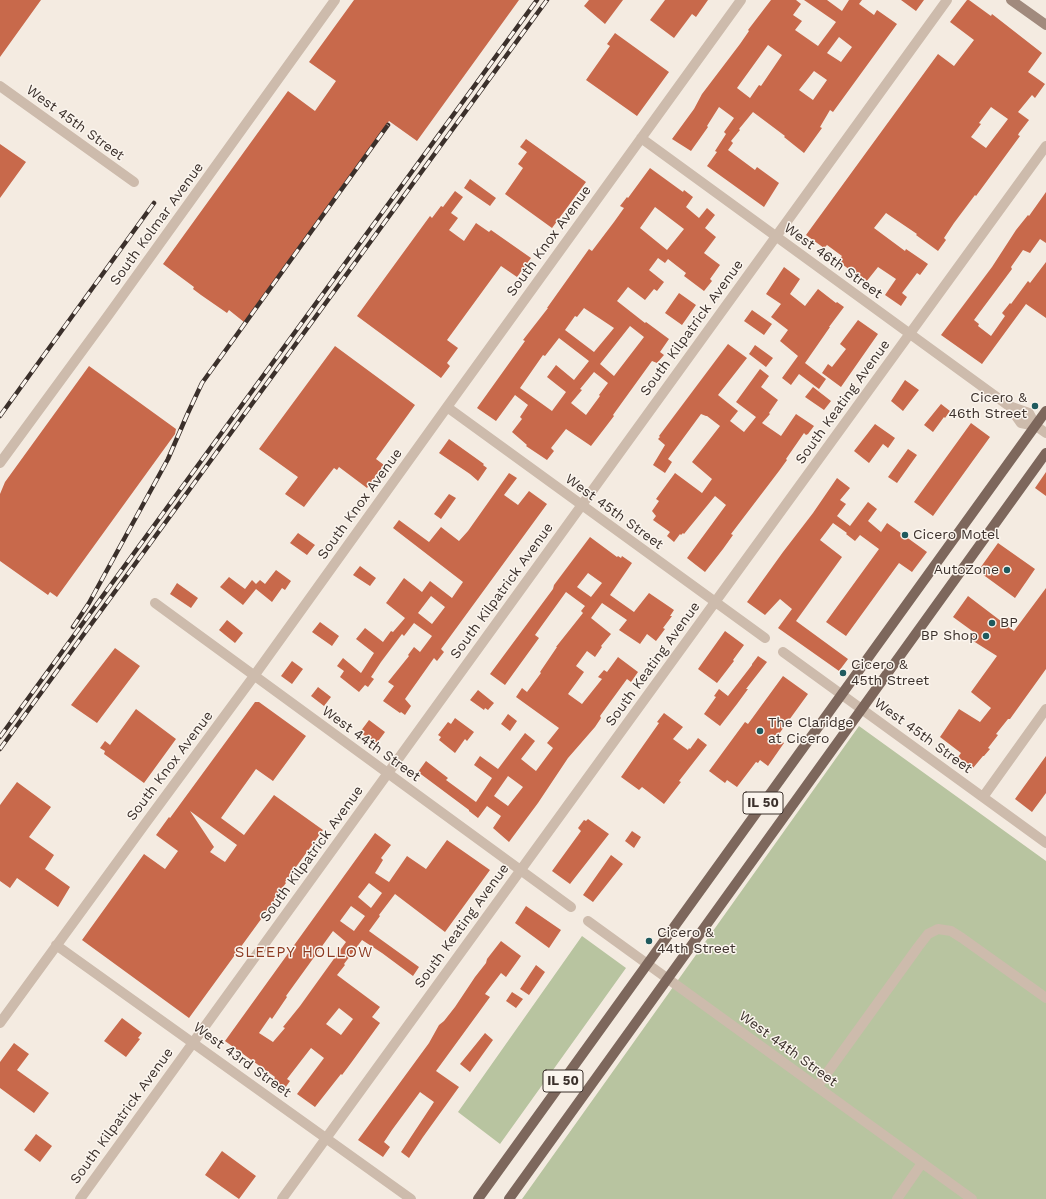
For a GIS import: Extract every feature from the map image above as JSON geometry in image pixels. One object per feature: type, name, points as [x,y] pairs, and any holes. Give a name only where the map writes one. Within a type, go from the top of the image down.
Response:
[{"type":"main road","points":[[1011,0],[1046,25]]},
{"type":"main road","name":"IL 50","points":[[478,1199],[1046,411]]},
{"type":"main road","name":"IL 50","points":[[509,1199],[1046,453]]},
{"type":"street","name":"South Kolmar Avenue","points":[[0,463],[107,318],[335,0]]},
{"type":"street","name":"South Knox Avenue","points":[[0,1023],[254,676],[446,407],[741,0]]},
{"type":"street","name":"South Kilpatrick Avenue","points":[[80,1199],[947,0]]},
{"type":"street","name":"West 45th Street","points":[[0,86],[134,182]]},
{"type":"street","name":"West 46th Street","points":[[641,138],[1008,406],[1020,423],[1036,426],[1046,433]]},
{"type":"street","name":"South Keating Avenue","points":[[282,1199],[1046,146]]},
{"type":"street","name":"West 45th Street","points":[[446,407],[765,638]]},
{"type":"street","name":"West 44th Street","points":[[155,603],[571,907]]},
{"type":"street","name":"West 45th Street","points":[[783,652],[1046,843]]},
{"type":"street","points":[[983,797],[1046,709]]},
{"type":"street","name":"West 44th Street","points":[[588,921],[972,1199]]},
{"type":"street","points":[[817,1087],[918,947],[928,934],[938,929],[951,931],[962,938],[1046,998]]},
{"type":"street","name":"West 43rd Street","points":[[56,945],[411,1199]]},
{"type":"street","points":[[897,1199],[922,1163]]},
{"type":"green space","points":[[859,726],[1046,861],[1046,1199],[522,1199]]},
{"type":"green space","points":[[582,936],[626,968],[500,1144],[458,1112]]},
{"type":"building","points":[[0,0],[41,0],[0,57]]},
{"type":"building","points":[[354,0],[519,0],[417,141],[389,121],[244,322],[229,310],[227,313],[201,295],[193,289],[194,287],[163,264],[288,91],[315,111],[336,81],[309,62]]},
{"type":"building","points":[[589,0],[623,0],[605,24],[584,6]]},
{"type":"building","points":[[665,0],[708,0],[696,17],[692,14],[674,38],[650,20]]},
{"type":"building","points":[[771,0],[796,0],[801,4],[793,15],[802,21],[795,30],[818,46],[836,22],[804,0],[827,0],[842,11],[849,0],[862,0],[859,4],[874,15],[877,10],[897,24],[833,112],[830,110],[820,127],[822,128],[804,153],[784,137],[785,136],[753,112],[739,129],[740,130],[731,141],[733,143],[728,150],[755,170],[757,167],[779,183],[764,207],[707,166],[717,152],[715,151],[726,134],[724,132],[734,118],[719,107],[707,126],[708,127],[691,151],[672,139],[694,109],[702,94],[740,44],[749,31],[748,30]],"holes":[[[839,37],[852,47],[841,62],[827,53]],[[768,45],[782,55],[761,86],[759,85],[750,98],[737,88]],[[814,71],[827,80],[813,100],[799,90]]]},
{"type":"building","points":[[901,0],[924,0],[916,11]]},
{"type":"building","points":[[967,0],[991,16],[992,14],[1042,53],[1028,72],[1045,84],[1035,98],[1032,95],[1018,112],[1029,120],[1019,133],[1018,135],[1020,136],[976,196],[975,195],[954,223],[944,238],[946,240],[938,251],[916,235],[917,234],[886,213],[874,228],[905,251],[906,249],[928,264],[920,275],[917,273],[902,293],[907,297],[901,306],[885,295],[896,279],[878,267],[866,282],[838,261],[842,256],[827,245],[824,248],[806,235],[938,54],[954,66],[974,40],[950,22]],"holes":[[[991,107],[1008,119],[986,148],[971,137]]]},
{"type":"building","points":[[615,33],[669,72],[637,116],[586,80],[610,46],[607,44]]},
{"type":"building","points":[[526,139],[586,182],[552,228],[505,194],[523,168],[518,164],[527,152],[520,147]]},
{"type":"building","points":[[0,144],[26,162],[0,198]]},
{"type":"building","points":[[650,168],[683,192],[684,190],[693,197],[686,207],[699,218],[707,208],[715,215],[705,228],[716,237],[704,253],[720,265],[710,279],[712,281],[704,291],[684,276],[686,273],[668,259],[665,263],[658,258],[649,270],[664,282],[657,291],[654,289],[645,300],[628,287],[617,301],[645,323],[646,322],[669,339],[660,352],[664,355],[657,363],[652,361],[591,446],[566,429],[551,448],[554,451],[547,460],[526,446],[527,445],[512,432],[522,419],[520,417],[528,405],[515,395],[496,421],[477,408],[525,341],[523,340],[548,308],[589,249],[592,251],[614,222],[624,208],[620,206],[627,197],[628,198]],"holes":[[[655,207],[684,229],[667,250],[640,228]],[[584,308],[614,328],[594,352],[565,330],[575,316],[577,317]],[[630,326],[644,337],[614,376],[600,364]],[[559,338],[589,361],[574,380],[556,365],[547,377],[566,392],[552,411],[520,388],[543,355],[545,356]],[[594,372],[608,383],[586,415],[571,403],[582,390],[580,389]]]},
{"type":"building","points":[[470,179],[496,198],[490,206],[464,188]]},
{"type":"building","points":[[455,191],[463,197],[451,213],[458,218],[449,230],[464,241],[476,223],[489,232],[491,230],[531,258],[517,277],[501,266],[447,340],[458,348],[447,363],[450,366],[441,378],[357,316],[430,216],[432,218],[441,206],[443,207]]},
{"type":"building","points":[[1046,192],[1046,243],[1040,239],[1030,253],[1023,250],[1011,267],[1012,269],[974,320],[979,324],[978,326],[991,336],[1005,316],[1002,313],[1010,303],[1011,304],[1028,281],[1030,283],[1046,262],[1046,318],[1026,304],[982,364],[941,335],[992,267],[1016,230],[1028,215],[1029,216]]},
{"type":"building","points":[[784,267],[800,279],[790,294],[805,306],[818,289],[836,303],[837,302],[844,307],[805,363],[826,379],[819,389],[799,374],[791,385],[782,378],[798,356],[780,341],[788,330],[771,317],[781,304],[766,294]]},
{"type":"building","points":[[679,293],[696,305],[682,325],[665,313]]},
{"type":"building","points":[[752,310],[772,324],[764,335],[744,321]]},
{"type":"building","points":[[858,320],[878,334],[841,387],[822,373],[828,364],[832,367],[846,349],[840,344]]},
{"type":"building","points":[[728,344],[747,358],[718,395],[738,411],[730,421],[744,432],[756,417],[736,402],[760,369],[769,376],[761,387],[778,400],[769,413],[770,414],[762,423],[781,436],[796,414],[814,426],[808,434],[806,435],[804,433],[786,459],[787,460],[731,534],[733,535],[705,572],[687,558],[726,505],[715,496],[684,534],[680,534],[674,542],[667,536],[670,532],[653,520],[656,516],[652,511],[659,501],[656,499],[675,473],[702,493],[712,479],[692,462],[720,426],[707,416],[701,414],[668,459],[672,462],[665,473],[653,465],[665,445],[658,439],[660,437],[659,436]]},
{"type":"building","points":[[755,345],[773,358],[766,367],[749,354]]},
{"type":"building","points":[[335,346],[415,405],[376,459],[384,465],[367,488],[339,467],[337,470],[334,468],[304,507],[285,494],[298,477],[259,449]]},
{"type":"building","points":[[89,366],[176,429],[175,434],[57,597],[50,592],[48,595],[0,561],[0,494],[5,482]]},
{"type":"building","points":[[905,380],[919,390],[903,411],[891,401]]},
{"type":"building","points":[[813,387],[831,401],[824,410],[805,397]]},
{"type":"building","points":[[941,404],[950,411],[933,432],[924,425]]},
{"type":"building","points":[[971,423],[990,437],[933,516],[914,502]]},
{"type":"building","points":[[875,424],[895,438],[888,448],[883,444],[869,463],[854,451]]},
{"type":"building","points":[[449,439],[484,464],[483,465],[487,468],[478,481],[439,453]]},
{"type":"building","points":[[908,449],[917,455],[897,483],[888,477]]},
{"type":"building","points":[[1046,472],[1046,496],[1035,488]]},
{"type":"building","points":[[509,473],[517,478],[504,495],[518,505],[529,491],[547,504],[441,649],[444,652],[437,661],[434,658],[405,699],[411,706],[405,715],[383,701],[394,686],[388,682],[409,656],[408,655],[414,647],[420,652],[432,636],[414,623],[404,636],[402,634],[381,662],[371,677],[374,679],[368,687],[365,685],[359,692],[340,677],[344,671],[337,666],[343,658],[361,673],[374,653],[356,639],[365,628],[383,642],[391,631],[393,632],[405,618],[386,603],[404,578],[422,592],[430,581],[452,598],[463,582],[393,528],[399,520],[429,542],[441,527],[459,541],[468,531]],"holes":[[[431,596],[445,607],[432,624],[418,613]]]},
{"type":"building","points":[[837,478],[850,488],[840,500],[846,504],[837,516],[850,526],[868,502],[877,509],[868,521],[881,532],[887,523],[927,552],[912,572],[899,563],[846,636],[826,622],[879,549],[860,535],[855,541],[833,523],[820,540],[842,557],[796,621],[848,659],[839,671],[778,628],[792,609],[780,599],[765,615],[747,602]]},
{"type":"building","points":[[449,494],[456,498],[441,519],[434,514]]},
{"type":"building","points":[[298,533],[315,545],[307,555],[290,543]]},
{"type":"building","points":[[590,537],[617,557],[618,556],[621,558],[622,556],[632,563],[610,595],[634,612],[649,593],[674,610],[670,616],[672,616],[663,628],[665,629],[656,641],[647,634],[640,644],[619,630],[627,620],[602,603],[591,618],[611,634],[601,646],[602,647],[595,657],[587,651],[576,666],[584,672],[568,694],[582,704],[602,679],[598,677],[604,670],[607,672],[618,657],[638,672],[631,682],[627,679],[600,716],[601,718],[595,727],[568,758],[538,803],[509,842],[493,828],[501,816],[487,806],[478,818],[418,772],[426,761],[448,778],[446,780],[476,802],[492,778],[474,765],[480,756],[498,769],[525,733],[535,741],[521,759],[536,771],[553,748],[547,743],[559,728],[516,697],[522,688],[527,692],[541,673],[540,672],[556,647],[583,613],[581,611],[585,606],[566,592],[535,635],[539,638],[505,685],[490,674],[553,589],[554,585]],"holes":[[[588,573],[602,583],[591,597],[577,587]],[[508,776],[523,787],[508,806],[494,796]]]},
{"type":"building","name":"AutoZone","points":[[998,543],[1035,569],[1015,598],[978,571]]},
{"type":"building","points":[[360,566],[376,578],[370,586],[353,575]]},
{"type":"building","points":[[276,570],[291,581],[285,590],[282,588],[272,602],[256,589],[243,605],[220,587],[229,577],[245,589],[252,580],[256,584],[260,580],[265,584]]},
{"type":"building","points":[[177,583],[198,598],[191,608],[170,594]]},
{"type":"building","points":[[1046,588],[1046,669],[1010,719],[1008,719],[996,734],[998,735],[988,748],[990,749],[973,768],[958,757],[961,753],[940,737],[959,709],[980,722],[991,708],[971,692],[997,656],[970,639],[975,633],[953,617],[968,596],[1014,631]]},
{"type":"building","points":[[227,620],[243,633],[235,643],[219,630]]},
{"type":"building","points":[[320,622],[339,636],[332,646],[312,632]]},
{"type":"building","points":[[725,631],[744,645],[717,683],[698,669]]},
{"type":"building","points":[[115,648],[140,666],[97,723],[71,705]]},
{"type":"building","points":[[758,656],[767,662],[720,726],[704,714],[716,697],[714,696],[719,689],[728,696]]},
{"type":"building","points":[[292,661],[303,669],[292,684],[281,676]]},
{"type":"building","name":"The Claridge at Cicero","points":[[783,676],[808,694],[776,738],[784,743],[768,766],[760,760],[758,763],[756,762],[737,787],[727,780],[725,783],[709,771],[745,722],[748,724]]},
{"type":"building","points":[[318,687],[331,697],[324,706],[311,696]]},
{"type":"building","points":[[478,690],[494,703],[488,710],[485,708],[484,710],[470,700]]},
{"type":"building","points":[[255,702],[259,702],[306,736],[273,781],[256,769],[221,818],[244,835],[274,795],[323,830],[285,882],[286,883],[274,899],[275,900],[189,1018],[82,940],[144,854],[165,869],[178,851],[156,835],[169,817],[170,818]],"holes":[[[190,811],[237,845],[225,862],[210,852],[214,847]]]},
{"type":"building","points":[[136,709],[176,739],[144,783],[104,754],[105,751],[100,748],[105,741],[110,745]]},
{"type":"building","points":[[664,713],[683,727],[673,739],[688,750],[698,738],[707,745],[679,781],[681,782],[664,804],[642,787],[639,790],[621,777],[659,723],[657,722]]},
{"type":"building","points":[[508,714],[517,721],[510,731],[501,724]]},
{"type":"building","points":[[455,718],[474,732],[467,741],[465,739],[455,753],[439,740],[441,737],[438,735],[448,722],[451,724]]},
{"type":"building","points":[[369,720],[385,732],[376,744],[360,732]]},
{"type":"building","points":[[1046,756],[1046,793],[1032,812],[1015,799]]},
{"type":"building","points":[[17,782],[51,807],[29,837],[54,855],[45,869],[70,887],[58,907],[17,878],[10,888],[0,881],[0,805]]},
{"type":"building","points":[[588,819],[609,834],[570,884],[552,871],[581,831],[578,828],[584,820],[586,821]]},
{"type":"building","points":[[632,831],[641,837],[634,848],[625,841]]},
{"type":"building","points":[[375,833],[391,845],[381,858],[383,860],[375,873],[389,882],[407,856],[426,869],[447,840],[490,870],[445,932],[395,894],[379,915],[380,916],[369,931],[419,967],[413,976],[362,940],[344,964],[345,965],[337,975],[380,1007],[372,1017],[380,1023],[342,1075],[341,1074],[315,1107],[297,1094],[324,1058],[311,1048],[287,1079],[290,1081],[285,1088],[273,1080],[275,1077],[225,1041]],"holes":[[[369,883],[382,893],[371,908],[358,897]],[[351,906],[365,916],[354,931],[340,921]],[[333,931],[346,942],[283,1027],[285,1028],[273,1042],[259,1033],[270,1017],[272,1019],[287,997],[286,996]],[[339,1008],[353,1019],[341,1035],[326,1024]]]},
{"type":"building","points":[[611,855],[623,864],[593,902],[583,895]]},
{"type":"building","points":[[526,906],[561,930],[549,948],[515,923]]},
{"type":"building","points":[[501,941],[521,956],[506,977],[501,973],[485,994],[490,997],[436,1071],[459,1087],[409,1158],[401,1152],[434,1102],[420,1092],[384,1142],[390,1147],[383,1157],[358,1140],[429,1043],[439,1025],[455,1007]]},
{"type":"building","points":[[536,965],[545,972],[529,995],[520,989]]},
{"type":"building","points":[[512,992],[523,999],[516,1008],[506,1001]]},
{"type":"building","points":[[122,1018],[142,1033],[138,1038],[140,1039],[126,1057],[104,1041]]},
{"type":"building","points":[[485,1033],[493,1040],[470,1072],[460,1064]]},
{"type":"building","points":[[14,1043],[29,1054],[17,1070],[49,1093],[34,1113],[0,1088],[0,1062]]},
{"type":"building","points":[[36,1134],[52,1146],[40,1162],[24,1150]]},
{"type":"building","points":[[222,1151],[256,1176],[239,1199],[205,1175]]},
{"type":"railway","points":[[0,737],[537,0]]},
{"type":"railway","points":[[0,749],[547,0]]},
{"type":"railway","points":[[73,627],[89,603],[168,459],[202,383],[388,125]]},
{"type":"railway","points":[[0,416],[154,203]]},
{"type":"place","name":"Cicero & 46th Street","points":[[1035,406]]},
{"type":"place","name":"Cicero Motel","points":[[905,535]]},
{"type":"place","name":"AutoZone","points":[[1007,570]]},
{"type":"place","name":"BP","points":[[992,623]]},
{"type":"place","name":"BP Shop","points":[[986,636]]},
{"type":"place","name":"Cicero & 45th Street","points":[[843,673]]},
{"type":"place","name":"The Claridge at Cicero","points":[[760,731]]},
{"type":"place","name":"Cicero & 44th Street","points":[[649,941]]},
{"type":"district","name":"SLEEPY HOLLOW","points":[[304,953]]}]
